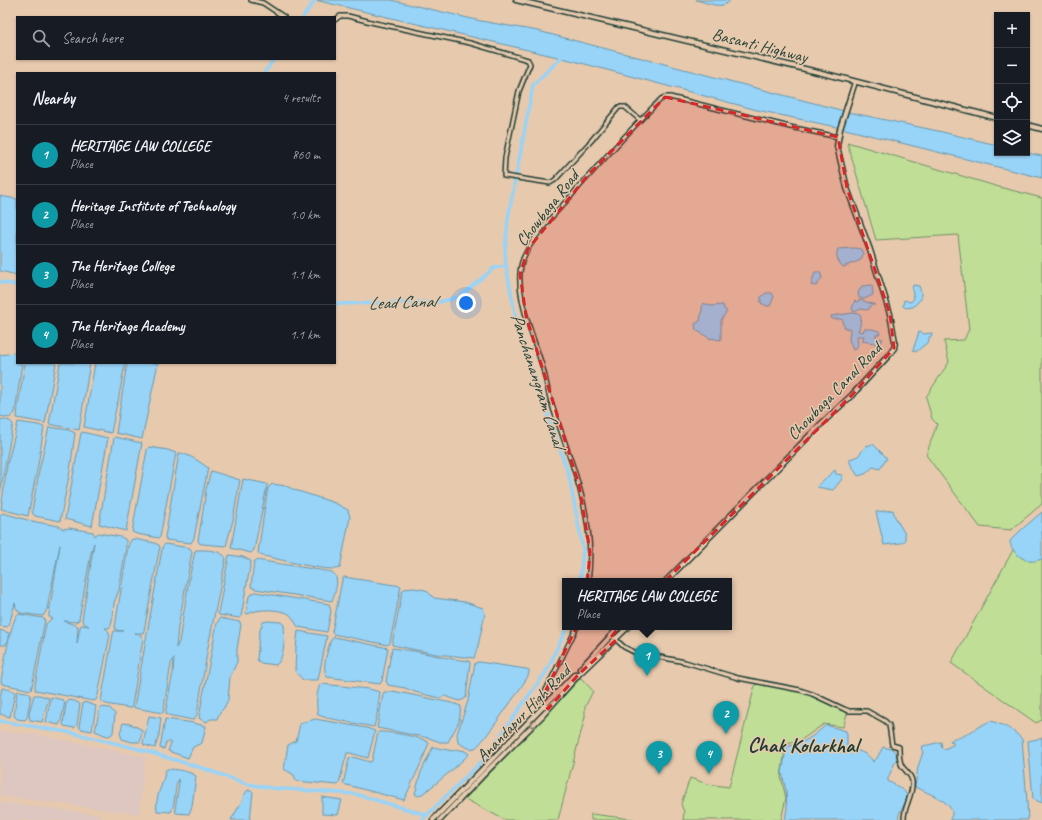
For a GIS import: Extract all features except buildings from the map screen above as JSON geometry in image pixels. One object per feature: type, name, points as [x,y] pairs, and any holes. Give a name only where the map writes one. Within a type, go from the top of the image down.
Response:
[{"type":"main road","name":"Basanti Highway","points":[[516,0],[826,74],[994,117]]},
{"type":"main road","name":"Chowbaga Canal Road","points":[[669,578],[821,424],[852,395],[894,348],[895,335],[890,314],[870,250],[847,188],[837,146],[840,129],[855,82]]},
{"type":"main road","points":[[1030,126],[1042,129]]},
{"type":"main road","name":"Anandapur High Road","points":[[433,820],[617,630]]},
{"type":"main road","name":"Anandapur High Road","points":[[440,820],[548,709],[579,674],[625,630]]},
{"type":"street","points":[[251,0],[263,3],[282,16]]},
{"type":"street","points":[[336,19],[340,16],[348,16],[476,44],[528,60],[530,64],[519,91],[505,158],[504,176],[546,183],[553,181],[591,141],[620,107],[625,108],[640,120]]},
{"type":"street","name":"Chowbaga Road","points":[[588,578],[590,552],[583,497],[552,404],[543,367],[526,316],[521,283],[521,268],[528,249],[588,175],[640,120],[661,99],[665,97],[838,137]]},
{"type":"street","points":[[548,709],[544,705],[543,698],[576,630]]},
{"type":"street","points":[[612,636],[624,647],[634,652],[685,662],[738,678],[804,691],[849,711],[867,711],[885,721],[889,725],[892,745],[899,748],[902,766],[912,780],[910,798],[904,812],[904,820]]},
{"type":"highlighted area","points":[[665,97],[838,137],[847,188],[890,314],[894,348],[852,395],[621,625],[612,636],[616,640],[579,674],[548,709],[543,701],[545,692],[579,622],[587,587],[590,552],[579,485],[526,316],[520,274],[528,249],[588,175]]},
{"type":"shaded area","points":[[0,731],[34,734],[145,757],[139,814],[0,796]]},
{"type":"shaded area","points":[[0,802],[102,815],[101,820],[0,820]]},
{"type":"green space","points":[[847,142],[999,187],[1042,198],[1042,504],[1011,530],[980,527],[926,455],[937,424],[932,419],[926,397],[949,362],[944,341],[964,340],[969,329],[958,235],[876,240]]},
{"type":"green space","points":[[1013,550],[1022,558],[1042,557],[1042,720],[1036,723],[951,663]]},
{"type":"green space","points":[[581,678],[593,691],[585,707],[585,717],[558,820],[505,820],[465,799]]},
{"type":"green space","points":[[764,683],[803,690],[848,711],[843,727],[824,724],[801,740],[786,743],[781,777],[786,798],[781,820],[683,820],[684,812],[681,804],[690,778],[708,784],[729,787],[755,685]]},
{"type":"green space","points":[[591,814],[640,820],[591,820]]},
{"type":"water","points":[[315,0],[391,0],[481,21],[538,31],[848,112],[994,144],[994,156],[1030,156],[1030,154],[1042,156],[1042,178],[845,129],[757,110],[570,60]]},
{"type":"water","points":[[696,0],[730,0],[723,5],[719,5]]},
{"type":"water","points":[[0,196],[16,199],[16,275],[0,271]]},
{"type":"water","points":[[838,249],[861,249],[863,254],[861,260],[843,267],[838,259]]},
{"type":"water","points":[[815,272],[820,272],[822,278],[816,286],[811,285]]},
{"type":"water","points":[[872,285],[873,295],[864,299],[859,298],[858,293],[862,286]]},
{"type":"water","points":[[913,285],[919,286],[921,299],[913,307],[906,308],[903,306],[904,300],[911,302],[914,298],[912,290]]},
{"type":"water","points":[[766,293],[772,293],[774,297],[770,306],[761,303],[761,297]]},
{"type":"water","points":[[855,300],[856,302],[861,300],[875,305],[871,305],[868,310],[861,309],[854,312],[852,309]]},
{"type":"water","points":[[703,303],[711,306],[723,305],[724,309],[727,311],[721,320],[721,340],[709,338],[696,330],[695,324],[700,321]]},
{"type":"water","points":[[853,313],[860,314],[861,316],[858,331],[863,332],[864,329],[872,329],[879,331],[880,334],[876,335],[876,338],[883,339],[880,344],[862,341],[864,336],[857,336],[858,344],[856,349],[853,350],[849,340],[850,329],[845,328],[843,320],[832,319],[831,316]]},
{"type":"water","points":[[919,332],[923,334],[932,333],[932,336],[930,336],[928,342],[916,352],[913,350]]},
{"type":"water","points":[[16,354],[16,364],[22,364],[15,413],[9,418],[0,416],[0,355]]},
{"type":"water","points":[[25,364],[56,364],[45,423],[17,418]]},
{"type":"water","points":[[60,364],[90,364],[79,430],[49,424]]},
{"type":"water","points":[[95,364],[125,364],[111,433],[84,427]]},
{"type":"water","points":[[127,364],[158,364],[142,439],[116,433]]},
{"type":"water","points":[[0,419],[10,421],[13,424],[0,493]]},
{"type":"water","points":[[18,422],[44,427],[28,516],[1,509],[7,465]]},
{"type":"water","points":[[49,427],[69,430],[75,433],[70,471],[60,521],[35,516],[32,511]]},
{"type":"water","points":[[82,432],[108,438],[92,526],[65,519]]},
{"type":"water","points":[[115,437],[142,443],[126,531],[99,524]]},
{"type":"water","points":[[873,444],[887,458],[880,469],[873,467],[865,474],[858,476],[850,463],[850,459],[858,456],[866,446]]},
{"type":"water","points":[[149,447],[176,453],[159,538],[132,532],[147,450]]},
{"type":"water","points":[[179,453],[190,456],[208,468],[194,538],[191,543],[166,540],[165,537]]},
{"type":"water","points":[[835,470],[836,474],[842,475],[842,479],[833,490],[817,487],[820,483]]},
{"type":"water","points":[[211,471],[240,480],[233,520],[226,546],[202,544],[199,543],[198,540],[206,489]]},
{"type":"water","points":[[243,479],[267,484],[254,550],[251,553],[231,548]]},
{"type":"water","points":[[272,484],[286,486],[335,503],[348,510],[350,517],[340,568],[334,569],[314,567],[260,555],[258,553],[268,488]]},
{"type":"water","points":[[893,510],[895,517],[905,534],[905,541],[901,543],[884,545],[876,512]]},
{"type":"water","points":[[1042,512],[1042,559],[1029,561],[1016,554],[1010,544],[1010,541]]},
{"type":"water","points":[[3,513],[31,521],[59,526],[63,529],[69,528],[93,532],[95,536],[98,533],[121,537],[126,540],[119,590],[114,603],[111,625],[109,628],[105,628],[109,632],[109,638],[96,700],[93,701],[35,690],[46,624],[53,619],[49,617],[49,613],[60,545],[47,609],[44,615],[20,613],[16,608],[15,603],[9,625],[7,627],[0,626],[0,515]],"holes":[[[94,543],[82,620],[83,623],[89,626],[81,625],[77,644],[78,626],[64,621],[76,622],[79,620]]]},
{"type":"water","points":[[134,539],[155,543],[160,546],[144,631],[143,633],[135,633],[141,635],[143,639],[132,706],[129,708],[106,704],[101,701],[113,634],[114,631],[123,631],[116,630],[115,627],[128,546],[131,540]]},
{"type":"water","points":[[165,544],[190,548],[192,552],[178,627],[176,648],[179,642],[195,551],[204,550],[217,552],[226,558],[208,647],[197,715],[193,720],[168,715],[166,713],[174,658],[171,664],[163,713],[134,707],[162,549]]},
{"type":"water","points":[[229,555],[243,557],[251,561],[240,618],[219,615],[218,613]]},
{"type":"water","points":[[256,560],[332,572],[335,575],[337,582],[332,601],[251,587],[254,562]]},
{"type":"water","points":[[344,577],[401,586],[390,643],[388,645],[333,634],[332,632],[342,580]]},
{"type":"water","points":[[414,588],[426,590],[434,598],[465,602],[483,608],[485,614],[474,658],[436,654],[392,645],[402,592],[404,589]]},
{"type":"water","points":[[255,592],[329,604],[331,611],[327,632],[298,627],[290,615],[285,612],[262,610],[248,614],[246,613],[249,596]]},
{"type":"water","points":[[18,614],[43,618],[45,620],[31,690],[2,684],[1,681],[10,634],[15,618]]},
{"type":"water","points":[[220,618],[240,622],[241,625],[237,649],[237,662],[230,677],[228,700],[224,708],[220,712],[217,719],[210,719],[207,722],[199,718],[217,623]]},
{"type":"water","points":[[263,622],[281,622],[284,625],[283,652],[279,662],[276,665],[261,663],[257,660],[259,633]]},
{"type":"water","points":[[0,630],[9,633],[6,645],[0,645]]},
{"type":"water","points":[[298,631],[327,636],[318,680],[303,680],[295,671]]},
{"type":"water","points":[[334,637],[388,648],[382,681],[380,684],[327,677],[325,673],[326,658],[331,640]]},
{"type":"water","points":[[392,648],[469,661],[466,698],[460,701],[444,696],[440,698],[405,688],[388,685],[386,681]]},
{"type":"water","points":[[479,662],[526,669],[529,670],[529,672],[519,690],[479,745],[475,748],[471,748],[463,746],[458,742],[457,734],[468,701],[475,663]]},
{"type":"water","points":[[320,685],[369,689],[380,692],[374,727],[318,715],[317,696]]},
{"type":"water","points":[[2,688],[14,691],[15,693],[10,717],[0,714],[0,697]]},
{"type":"water","points":[[393,691],[461,706],[459,722],[448,742],[440,742],[429,738],[377,728],[383,694],[384,692]]},
{"type":"water","points":[[17,692],[27,692],[31,695],[27,718],[25,720],[17,719],[14,716]]},
{"type":"water","points":[[34,695],[49,698],[42,722],[30,720],[29,713]]},
{"type":"water","points":[[51,697],[63,700],[65,702],[59,725],[46,722]]},
{"type":"water","points":[[69,700],[80,704],[77,725],[74,728],[64,726],[63,724],[66,704]]},
{"type":"water","points":[[84,702],[96,706],[92,731],[81,729],[79,727]]},
{"type":"water","points":[[100,707],[110,708],[115,714],[113,733],[111,735],[107,736],[95,731]]},
{"type":"water","points":[[149,716],[161,718],[159,735],[155,748],[144,745],[143,743]]},
{"type":"water","points":[[165,719],[206,726],[202,743],[193,747],[188,758],[168,751],[171,743],[169,742],[166,742],[164,749],[160,748]]},
{"type":"water","points":[[315,719],[367,728],[375,731],[368,758],[347,753],[339,783],[337,785],[296,781],[294,775],[284,769],[288,745],[296,741],[300,724]]},
{"type":"water","points":[[991,721],[1008,728],[1022,739],[1028,820],[950,820],[952,814],[948,805],[915,787],[918,767],[923,752],[921,748],[923,746],[941,742],[942,748],[944,749],[953,745],[953,742],[950,741],[954,738],[962,737]]},
{"type":"water","points":[[123,723],[130,724],[141,729],[140,742],[132,742],[122,739],[120,733]]},
{"type":"water","points":[[826,725],[846,731],[847,746],[865,754],[873,762],[883,747],[892,749],[896,753],[897,758],[888,781],[902,789],[907,796],[899,816],[899,820],[785,820],[787,808],[786,791],[782,773],[786,749],[788,746],[798,744],[808,739]]},
{"type":"water","points":[[378,732],[396,733],[420,739],[429,743],[404,800],[343,784],[349,759],[353,757],[370,762],[372,761]]},
{"type":"water","points":[[1042,738],[1042,803],[1033,799],[1028,741]]},
{"type":"water","points":[[433,747],[453,751],[456,749],[465,751],[469,754],[435,784],[418,796],[415,794],[421,772]]},
{"type":"water","points":[[167,769],[174,769],[196,776],[192,806],[189,814],[176,813],[175,809],[179,783],[178,779],[174,804],[171,812],[157,811],[156,806],[158,796],[165,771]]},
{"type":"water","points":[[248,790],[253,792],[250,820],[231,820],[244,795]]},
{"type":"water","points":[[322,797],[342,800],[338,815],[322,814]]},
{"type":"waterway","points":[[304,16],[315,0]]},
{"type":"waterway","name":"Panchanangram Canal","points":[[564,55],[533,85],[508,219],[505,252],[506,266],[518,329],[569,476],[583,549],[580,578]]},
{"type":"waterway","points":[[265,72],[273,60]]},
{"type":"waterway","name":"Lead Canal","points":[[336,304],[439,302],[459,297],[494,268],[506,266]]},
{"type":"waterway","name":"Lead Canal","points":[[0,282],[16,285]]},
{"type":"waterway","name":"Panchanangram Canal","points":[[422,820],[487,756],[546,672],[566,630]]},
{"type":"waterway","points":[[0,721],[73,733],[135,748],[202,768],[247,784],[271,788],[355,794],[427,815]]},
{"type":"place","name":"HERITAGE LAW COLLEGE","points":[[647,676]]},
{"type":"place","name":"Heritage Institute of Technology","points":[[726,734]]},
{"type":"place","name":"The Heritage College","points":[[659,774]]},
{"type":"place","name":"The Heritage Academy","points":[[709,774]]},
{"type":"district","name":"Chak Kolarkhal","points":[[803,745]]}]
